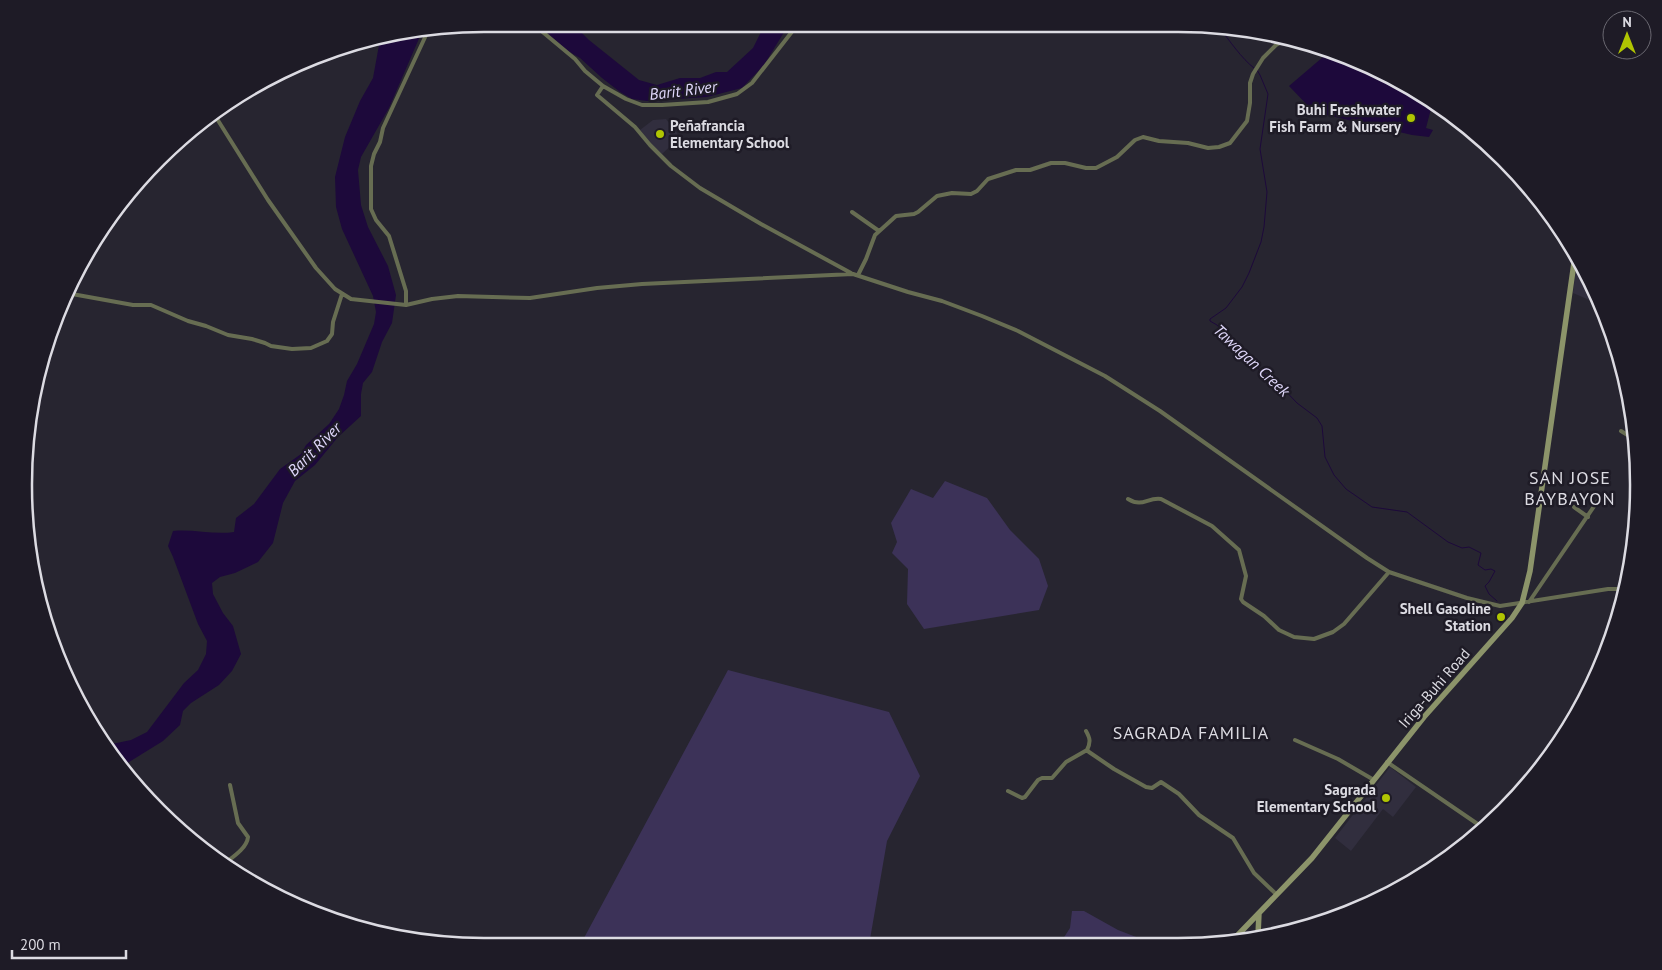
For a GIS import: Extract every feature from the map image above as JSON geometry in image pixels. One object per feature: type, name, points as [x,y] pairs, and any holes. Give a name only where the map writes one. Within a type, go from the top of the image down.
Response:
[{"type":"main road","name":"Iriga-Buhi Road","points":[[1239,933],[1312,858],[1424,717],[1526,602],[1573,267]]},
{"type":"main road","points":[[1258,930],[1259,913]]},
{"type":"street","points":[[543,32],[603,86],[626,99],[642,105],[675,105],[724,98],[737,94],[752,83],[792,32]]},
{"type":"street","points":[[406,305],[406,291],[389,236],[372,215],[370,176],[374,154],[380,142],[383,128],[426,36]]},
{"type":"street","points":[[858,275],[878,231],[896,216],[918,212],[937,196],[952,193],[974,194],[986,180],[1016,170],[1030,170],[1054,162],[1096,168],[1117,157],[1141,137],[1159,141],[1188,143],[1208,148],[1228,144],[1235,138],[1247,121],[1250,103],[1250,83],[1253,74],[1268,53],[1279,44]]},
{"type":"street","points":[[603,86],[597,95],[635,127],[671,166],[700,188],[853,274]]},
{"type":"street","points":[[218,120],[268,200],[316,268],[342,294],[352,299],[406,305],[458,296],[530,298],[597,288],[642,284],[858,275],[942,301],[982,316],[1018,331],[1105,376],[1160,411],[1367,558],[1390,572],[1481,602],[1500,606],[1617,589]]},
{"type":"street","points":[[852,212],[878,231]]},
{"type":"street","points":[[75,295],[133,306],[151,306],[228,335],[264,342],[270,346],[292,349],[312,348],[327,341],[332,334],[333,322],[342,294]]},
{"type":"street","points":[[1621,431],[1627,435]]},
{"type":"street","points":[[1128,499],[1140,504],[1156,498],[1161,499],[1212,526],[1239,550],[1246,576],[1242,602],[1264,616],[1279,630],[1294,637],[1314,639],[1333,632],[1344,624],[1390,572]]},
{"type":"street","points":[[1526,602],[1599,499]]},
{"type":"street","points":[[1574,507],[1588,517]]},
{"type":"street","points":[[1008,792],[1022,798],[1025,797],[1038,780],[1042,778],[1050,779],[1066,762],[1087,750],[1090,745],[1090,738],[1086,731]]},
{"type":"street","points":[[1295,740],[1338,759],[1374,780]]},
{"type":"street","points":[[1087,750],[1114,769],[1146,787],[1152,788],[1162,782],[1179,794],[1199,815],[1233,838],[1254,874],[1276,894]]},
{"type":"street","points":[[1387,762],[1477,823]]},
{"type":"street","points":[[230,786],[238,823],[248,837],[246,845],[230,858]]},
{"type":"shaded area","name":"Peñafrancia Elementary School","points":[[666,119],[680,137],[662,154],[650,144],[640,130],[653,120]]},
{"type":"shaded area","points":[[1576,271],[1590,300],[1573,293]]},
{"type":"shaded area","points":[[945,481],[987,498],[1010,530],[1039,559],[1048,586],[1039,610],[924,629],[907,604],[908,569],[892,553],[897,542],[891,523],[911,489],[933,498]]},
{"type":"shaded area","points":[[728,670],[889,712],[920,776],[887,841],[870,938],[584,938]]},
{"type":"shaded area","name":"Sagrada Elementary School","points":[[1390,767],[1416,787],[1393,817],[1383,809],[1351,851],[1335,838]]},
{"type":"shaded area","points":[[1072,911],[1084,911],[1118,930],[1139,938],[1064,938],[1070,928]]},
{"type":"water","name":"Barit River","points":[[546,32],[581,32],[639,80],[657,85],[680,78],[700,78],[716,72],[727,72],[753,48],[761,32],[784,32],[764,65],[742,88],[707,97],[647,101],[632,99],[602,78],[580,58],[568,51]]},
{"type":"water","name":"Barit River","points":[[420,37],[389,108],[361,157],[358,170],[361,205],[368,227],[388,266],[396,295],[392,323],[382,342],[372,372],[363,383],[361,416],[338,437],[315,465],[295,481],[283,503],[273,543],[258,562],[235,573],[220,577],[212,583],[213,594],[223,613],[233,626],[241,654],[232,671],[219,685],[191,703],[183,711],[180,725],[163,741],[128,763],[114,743],[131,740],[147,732],[184,683],[198,670],[206,654],[207,641],[198,624],[168,546],[173,531],[234,532],[236,518],[254,504],[280,469],[301,454],[306,445],[329,424],[339,409],[347,381],[357,364],[374,324],[376,312],[373,296],[342,229],[336,207],[335,177],[345,137],[360,101],[373,78],[379,45]]},
{"type":"water","points":[[1323,57],[1377,79],[1428,109],[1430,111],[1426,128],[1433,130],[1429,137],[1412,135],[1314,112],[1289,86]]},
{"type":"waterway","name":"Tawagan Creek","points":[[1225,35],[1254,68]]},
{"type":"waterway","name":"Tawagan Creek","points":[[1257,70],[1268,94],[1260,149],[1267,192],[1264,227],[1261,242],[1242,287],[1226,308],[1210,319],[1210,321],[1217,325],[1232,343],[1263,373],[1276,381],[1297,403],[1317,418],[1322,426],[1325,457],[1334,475],[1346,489],[1372,507],[1407,512],[1448,542],[1462,548],[1469,547],[1481,553],[1478,565],[1485,570],[1491,569],[1495,571],[1485,586],[1489,594],[1497,601]]},
{"type":"place","name":"Buhi Freshwater Fish Farm & Nursery","points":[[1411,118]]},
{"type":"place","name":"Peñafrancia Elementary School","points":[[660,134]]},
{"type":"place","name":"Shell Gasoline Station","points":[[1501,617]]},
{"type":"place","name":"Sagrada Elementary School","points":[[1386,798]]},
{"type":"district","name":"SAN JOSE BAYBAYON","points":[[1570,487]]},
{"type":"district","name":"SAGRADA FAMILIA","points":[[1191,732]]}]
